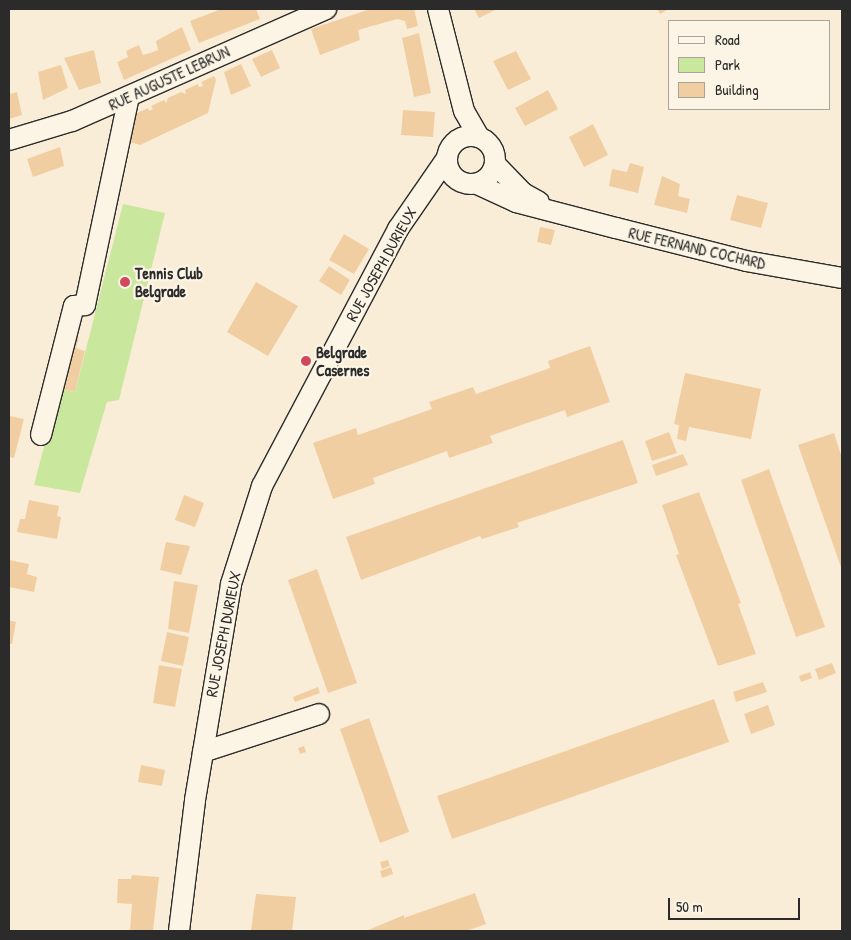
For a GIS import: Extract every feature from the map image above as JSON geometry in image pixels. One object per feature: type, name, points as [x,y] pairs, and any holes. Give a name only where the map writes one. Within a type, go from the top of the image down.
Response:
[{"type":"street","name":"RUE AUGUSTE LEBRUN","points":[[9,140],[72,121],[326,9]]},
{"type":"street","points":[[438,9],[464,110],[479,137],[491,148],[494,164],[486,178],[467,182],[449,170],[447,158],[458,139],[464,110]]},
{"type":"street","points":[[41,435],[74,306],[85,305],[129,97]]},
{"type":"street","points":[[458,139],[479,137]]},
{"type":"street","name":"RUE JOSEPH DURIEUX","points":[[179,931],[203,752],[230,584],[262,486],[418,198],[447,158]]},
{"type":"street","name":"RUE FERNAND COCHARD","points":[[494,164],[523,193],[554,210]]},
{"type":"street","name":"RUE FERNAND COCHARD","points":[[467,182],[516,202],[554,210],[746,261],[842,278]]},
{"type":"street","name":"RUE JOSEPH DURIEUX","points":[[418,198],[467,182]]},
{"type":"street","points":[[203,752],[319,714]]},
{"type":"green space","name":"Tennis Club Belgrade","points":[[123,204],[165,213],[119,400],[107,402],[80,493],[34,485],[59,389],[75,392]]},
{"type":"building","points":[[221,9],[256,9],[260,19],[199,43],[190,21]]},
{"type":"building","points":[[370,9],[414,9],[418,26],[407,29],[405,21],[397,19],[358,30],[360,40],[320,55],[311,29]]},
{"type":"building","points":[[474,9],[497,9],[479,18]]},
{"type":"building","points":[[657,9],[669,9],[660,14]]},
{"type":"building","points":[[182,27],[191,50],[124,80],[117,62],[128,57],[126,51],[139,45],[143,55],[158,50],[156,41]]},
{"type":"building","points":[[419,33],[431,93],[414,97],[402,38]]},
{"type":"building","points":[[94,50],[101,83],[79,90],[64,58]]},
{"type":"building","points":[[272,50],[280,68],[261,77],[252,59]]},
{"type":"building","points":[[516,51],[531,79],[508,90],[493,61]]},
{"type":"building","points":[[241,64],[251,86],[231,95],[224,72]]},
{"type":"building","points":[[61,65],[68,88],[43,100],[38,72]]},
{"type":"building","points":[[214,76],[216,80],[208,113],[140,145],[127,141],[135,114],[148,108],[149,111],[153,109],[151,106],[164,100],[166,103],[168,98],[181,92],[186,94],[185,90],[198,84],[199,87],[203,86],[201,82]]},
{"type":"building","points":[[548,90],[558,109],[525,126],[515,108]]},
{"type":"building","points":[[17,92],[22,115],[9,119],[9,94]]},
{"type":"building","points":[[403,110],[435,112],[433,137],[401,135]]},
{"type":"building","points":[[593,124],[608,155],[584,167],[569,137]]},
{"type":"building","points":[[60,147],[64,166],[33,177],[27,159]]},
{"type":"building","points":[[630,163],[644,167],[638,193],[609,186],[612,169],[627,172]]},
{"type":"building","points":[[662,176],[680,184],[678,196],[690,199],[687,213],[654,205]]},
{"type":"building","points":[[737,195],[768,203],[761,228],[730,220]]},
{"type":"building","points":[[540,227],[555,230],[551,245],[537,242]]},
{"type":"building","points":[[344,234],[369,249],[354,274],[329,260]]},
{"type":"building","points":[[329,266],[350,280],[341,295],[319,281]]},
{"type":"building","points":[[256,282],[298,306],[268,356],[227,332]]},
{"type":"building","points":[[72,336],[79,338],[76,348],[85,351],[75,392],[59,389]]},
{"type":"building","points":[[590,346],[610,402],[567,417],[565,410],[490,436],[493,443],[449,458],[447,451],[373,478],[375,484],[333,499],[313,443],[356,428],[358,435],[432,409],[429,402],[473,387],[476,394],[550,368],[548,361]]},
{"type":"building","points":[[685,373],[761,389],[751,439],[689,427],[686,441],[677,439],[679,425],[674,424]]},
{"type":"building","points":[[9,416],[24,419],[14,458],[9,457]]},
{"type":"building","points":[[669,432],[677,453],[652,461],[645,441]]},
{"type":"building","points":[[834,433],[842,458],[842,570],[798,445]]},
{"type":"building","points":[[623,440],[638,483],[517,523],[519,527],[482,539],[480,536],[361,580],[346,537]]},
{"type":"building","points":[[683,454],[688,465],[656,476],[652,465]]},
{"type":"building","points":[[769,469],[825,627],[796,637],[741,480]]},
{"type":"building","points":[[699,492],[741,603],[738,604],[756,654],[718,666],[676,555],[679,554],[662,505]]},
{"type":"building","points":[[184,495],[204,503],[195,527],[175,520]]},
{"type":"building","points":[[29,500],[59,506],[57,516],[61,517],[57,539],[17,532],[20,519],[25,519]]},
{"type":"building","points":[[166,542],[190,546],[181,575],[160,570]]},
{"type":"building","points":[[9,560],[29,564],[27,574],[37,577],[34,592],[9,587]]},
{"type":"building","points":[[317,569],[357,683],[328,693],[288,580]]},
{"type":"building","points":[[174,581],[198,585],[189,633],[168,629]]},
{"type":"building","points":[[9,620],[16,622],[12,644],[9,644]]},
{"type":"building","points":[[167,632],[189,637],[183,666],[161,661]]},
{"type":"building","points":[[832,663],[836,673],[819,680],[815,669]]},
{"type":"building","points":[[159,665],[182,669],[175,707],[153,703]]},
{"type":"building","points":[[810,672],[812,678],[801,682],[799,676]]},
{"type":"building","points":[[763,682],[767,692],[736,702],[733,692]]},
{"type":"building","points":[[318,687],[320,693],[295,702],[293,697]]},
{"type":"building","points":[[714,699],[729,742],[452,839],[437,796]]},
{"type":"building","points":[[768,705],[775,725],[751,734],[744,714]]},
{"type":"building","points":[[369,718],[409,832],[380,843],[340,729]]},
{"type":"building","points":[[304,746],[306,752],[300,754],[298,748]]},
{"type":"building","points":[[141,765],[165,770],[162,786],[138,782]]},
{"type":"building","points":[[388,860],[390,866],[382,869],[380,862]]},
{"type":"building","points":[[391,867],[393,874],[382,878],[380,871]]},
{"type":"building","points":[[132,875],[159,877],[153,931],[130,931],[132,904],[117,903],[118,879],[131,879]]},
{"type":"building","points":[[475,893],[486,924],[466,931],[366,931],[404,915],[404,918]]},
{"type":"building","points":[[256,894],[296,897],[292,931],[251,931]]},
{"type":"place","name":"Tennis Club Belgrade","points":[[125,282]]},
{"type":"place","name":"Belgrade Casernes","points":[[306,361]]}]
